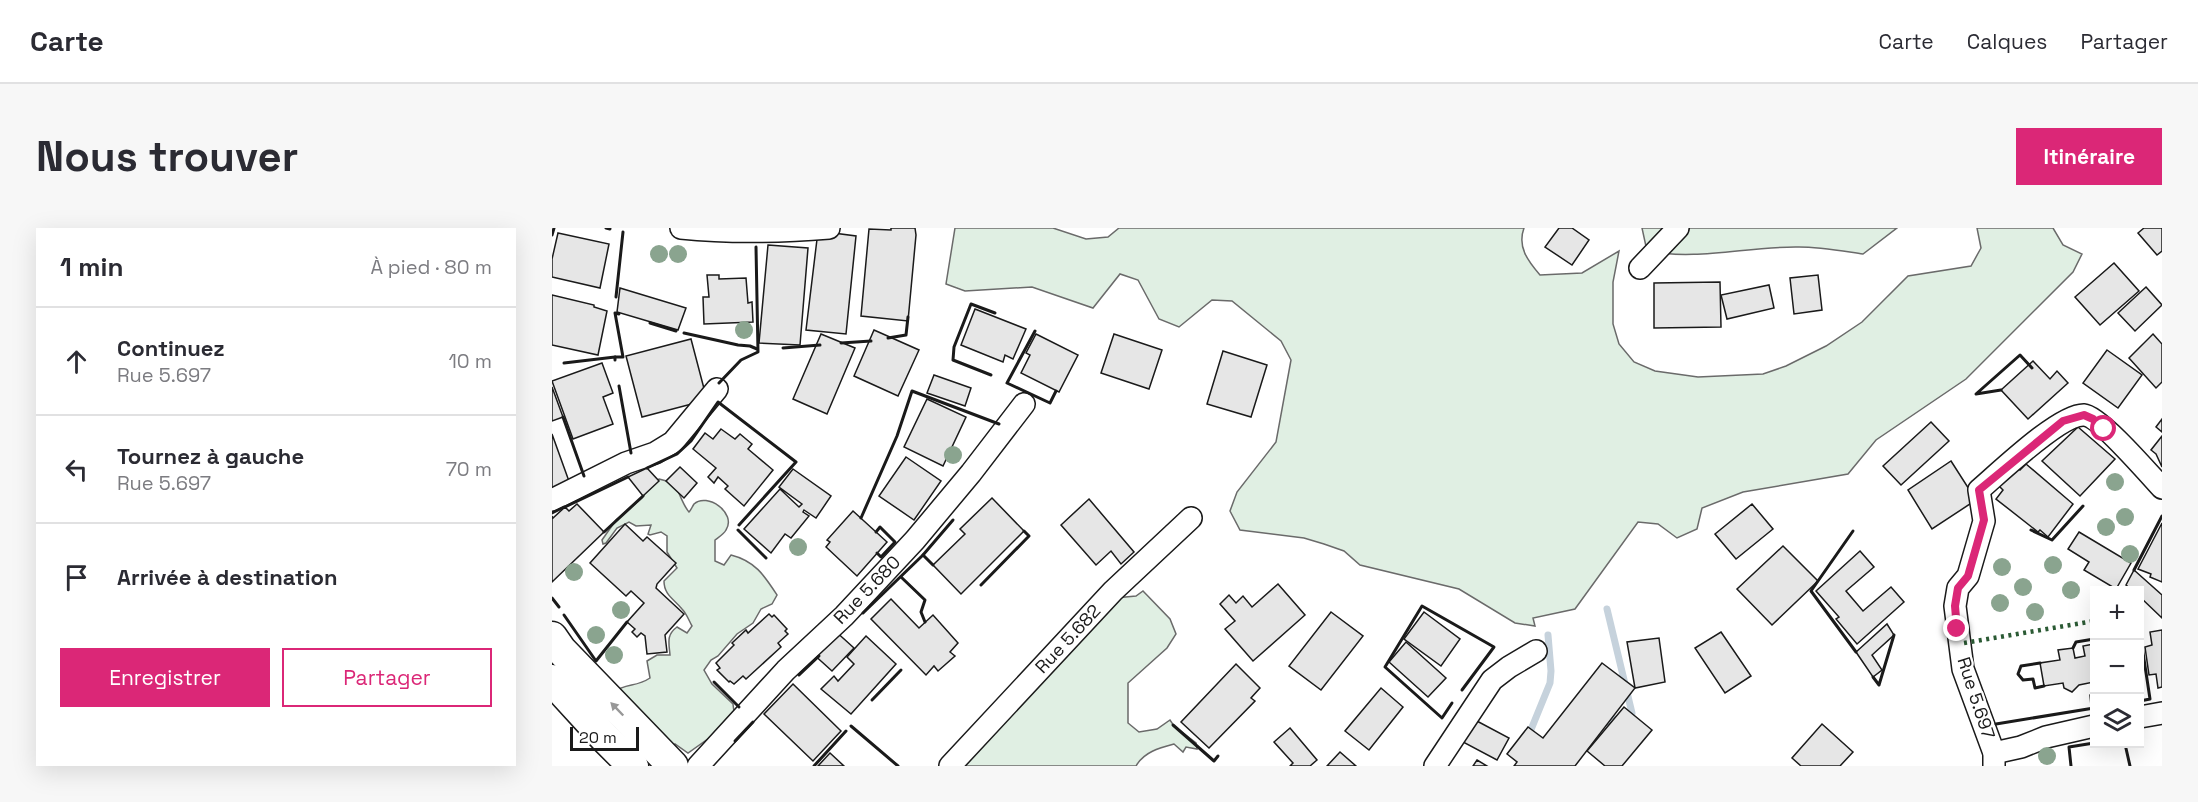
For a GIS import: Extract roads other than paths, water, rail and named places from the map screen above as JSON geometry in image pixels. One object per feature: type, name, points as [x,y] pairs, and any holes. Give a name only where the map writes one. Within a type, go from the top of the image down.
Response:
[{"type":"street","points":[[681,228],[762,233],[829,228]]},
{"type":"street","points":[[1640,268],[1678,228]]},
{"type":"street","points":[[552,500],[626,464],[655,453],[673,442],[717,389]]},
{"type":"street","name":"Rue 5.680","points":[[698,766],[786,670],[844,616],[915,540],[1024,404]]},
{"type":"street","name":"Rue 5.697","points":[[2090,727],[2046,737],[1994,760],[1963,669],[1955,606],[1958,588],[1968,576],[1984,520],[1979,490],[2063,421],[2084,415],[2093,419],[2129,451],[2162,488]]},
{"type":"street","name":"Rue 5.682","points":[[950,766],[1113,591],[1191,518]]},
{"type":"street","points":[[552,637],[567,657],[672,766]]},
{"type":"street","points":[[1435,766],[1492,680],[1536,651]]},
{"type":"street","points":[[552,680],[633,766]]},
{"type":"street","points":[[2144,716],[2162,713]]},
{"type":"waterway","points":[[1603,724],[1632,713],[1607,609]]},
{"type":"waterway","points":[[1528,737],[1550,683],[1548,635]]}]
